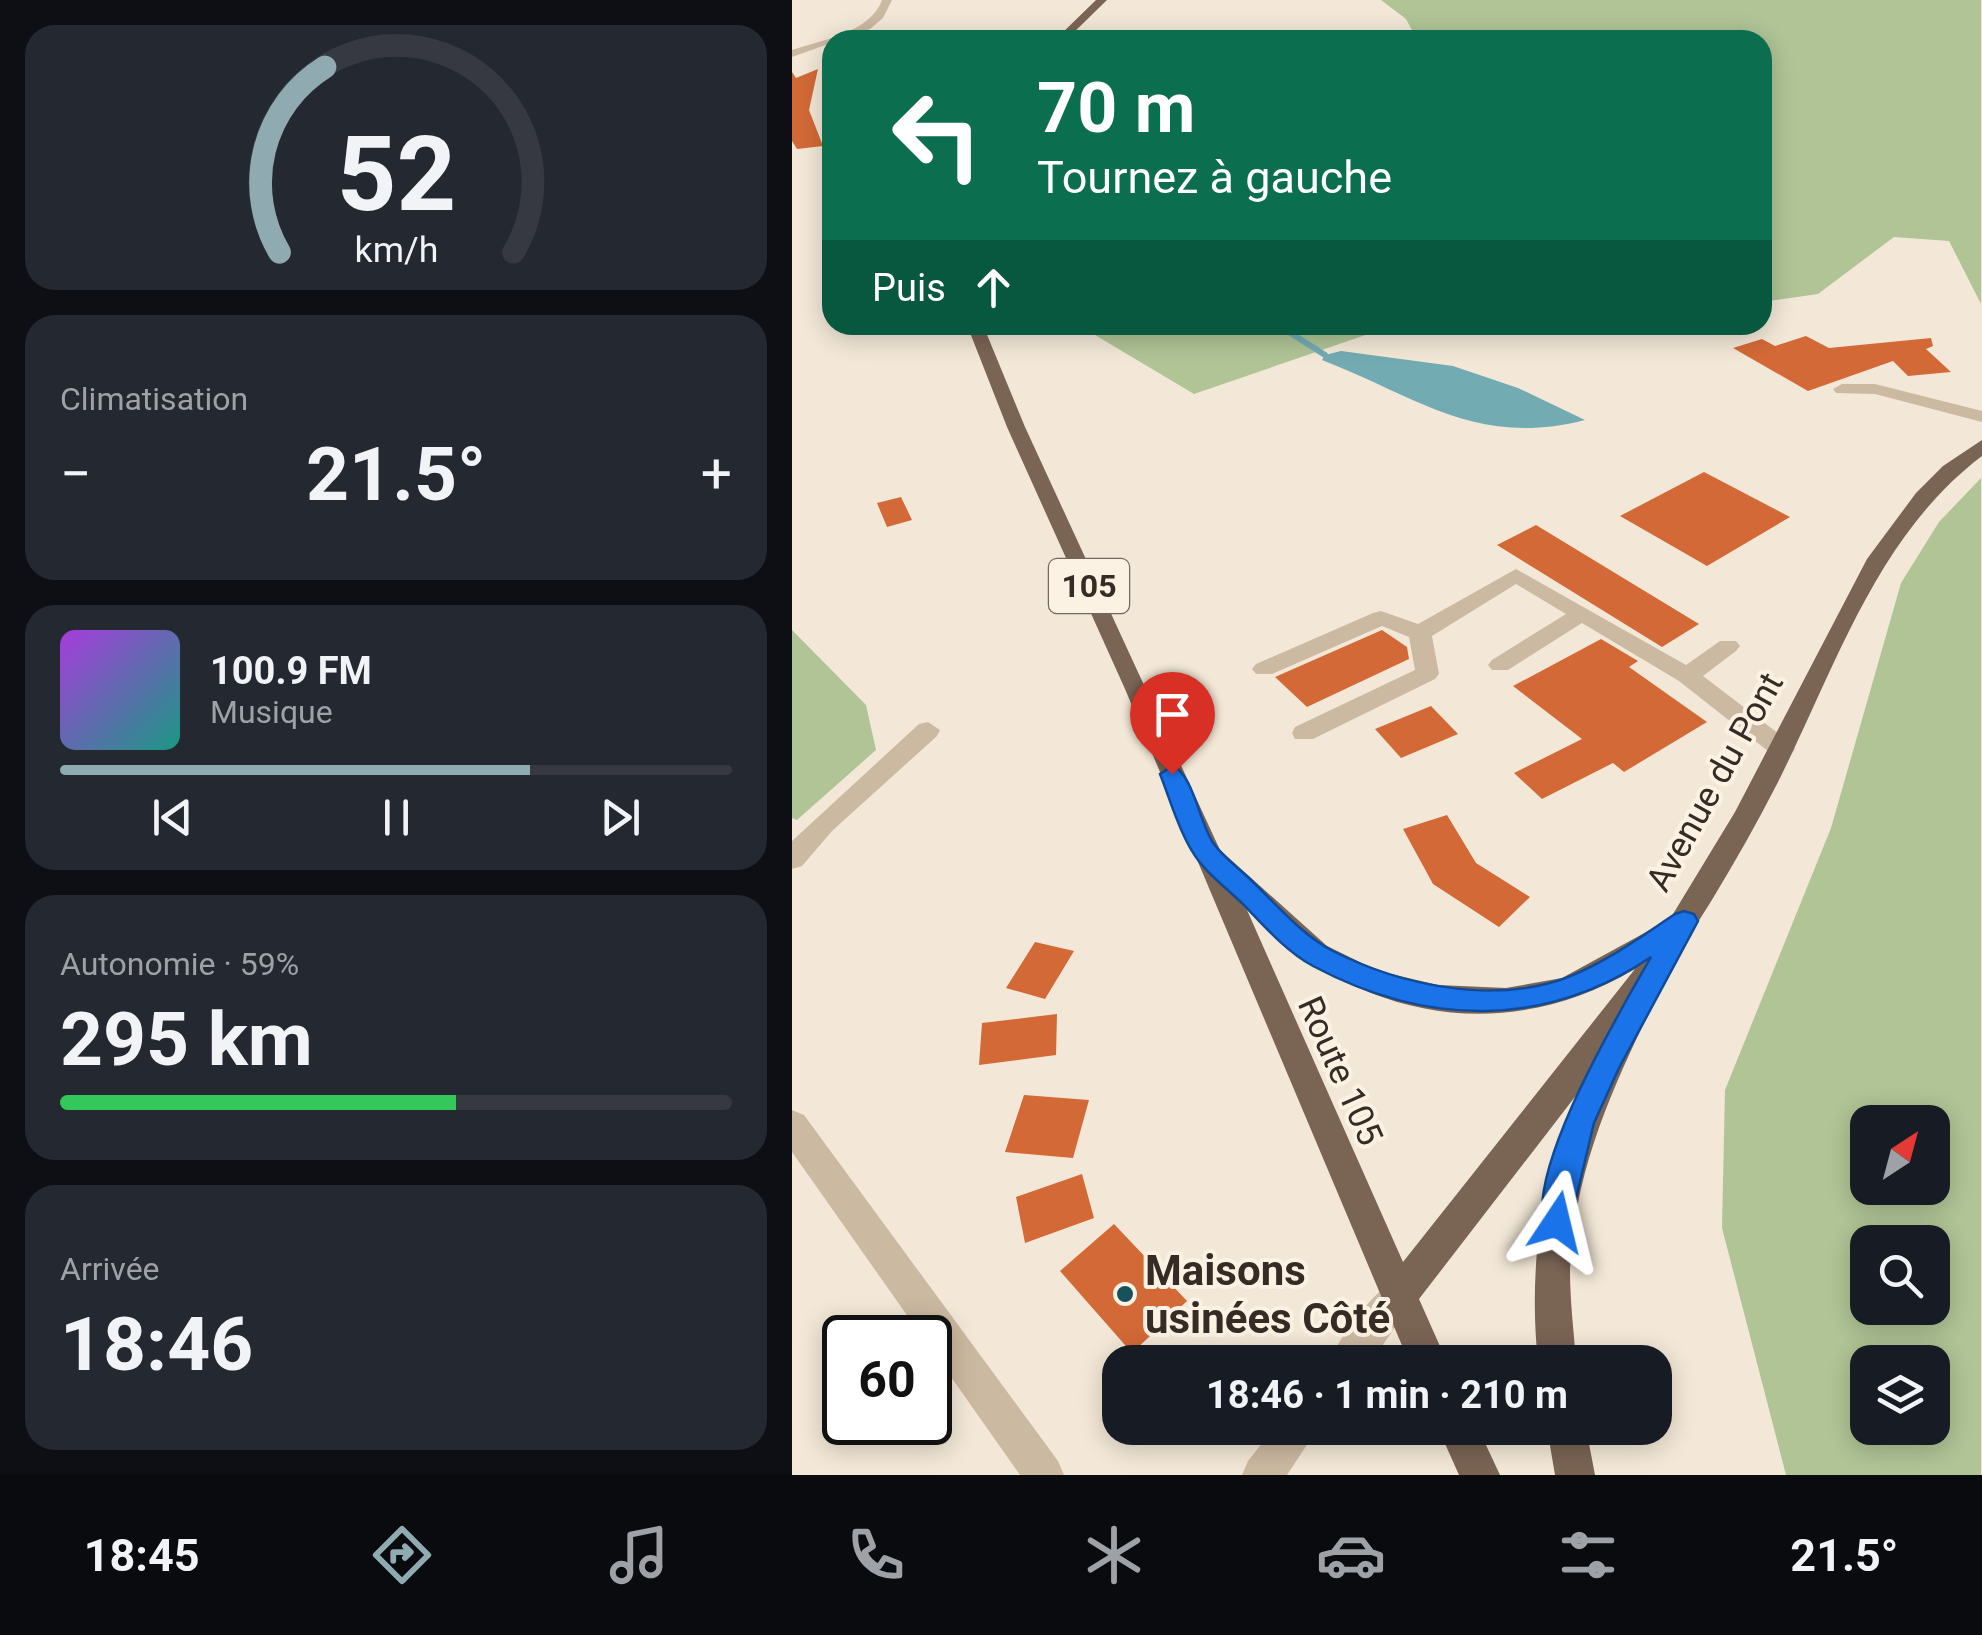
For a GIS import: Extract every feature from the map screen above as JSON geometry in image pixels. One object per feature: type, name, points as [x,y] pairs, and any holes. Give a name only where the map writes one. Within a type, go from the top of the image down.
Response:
[{"type":"main road","points":[[1070,30],[1102,0]]},
{"type":"main road","name":"Route 105","points":[[979,335],[1016,427],[1137,689],[1398,1297]]},
{"type":"main road","name":"Avenue du Pont","points":[[1398,1297],[1472,1198],[1578,1070],[1684,921],[1782,749],[1863,582],[1890,537],[1932,484],[1982,446]]},
{"type":"main road","points":[[1202,848],[1284,929],[1321,958],[1404,991],[1460,1000],[1513,1000],[1563,991],[1609,971],[1684,921]]},
{"type":"main road","points":[[1556,1345],[1552,1257],[1562,1186],[1580,1123],[1608,1062],[1684,921]]},
{"type":"main road","name":"105","points":[[1398,1297],[1420,1345]]},
{"type":"main road","points":[[1466,1445],[1480,1475]]},
{"type":"main road","points":[[1569,1445],[1575,1475]]},
{"type":"street","points":[[855,30],[873,22],[883,12],[887,0]]},
{"type":"street","points":[[792,54],[822,44]]},
{"type":"street","points":[[1842,389],[1875,388],[1982,417]]},
{"type":"street","points":[[1420,633],[1516,575],[1687,676],[1782,749]]},
{"type":"street","points":[[1500,665],[1582,614]]},
{"type":"street","points":[[1264,669],[1381,618],[1420,633]]},
{"type":"street","points":[[1304,733],[1428,674],[1420,633]]},
{"type":"street","points":[[1687,676],[1728,646]]},
{"type":"street","points":[[792,858],[823,824],[928,730]]},
{"type":"street","points":[[792,1125],[1044,1475]]},
{"type":"street","points":[[1361,1345],[1398,1297]]},
{"type":"street","points":[[1262,1475],[1285,1445]]},
{"type":"green space","points":[[1381,0],[1981,0],[1981,304],[1949,241],[1894,237],[1818,294],[1772,301],[1772,30],[1412,30],[1406,19]]},
{"type":"green space","points":[[1095,335],[1365,335],[1194,394]]},
{"type":"green space","points":[[1981,478],[1981,1475],[1786,1475],[1722,1228],[1725,1090],[1831,828],[1901,583],[1939,522]]},
{"type":"green space","points":[[792,630],[866,705],[876,750],[797,820],[792,818]]},
{"type":"water","points":[[1341,351],[1453,366],[1518,388],[1585,420],[1511,428],[1479,423],[1419,403],[1322,360],[1325,355]]},
{"type":"building","points":[[818,69],[809,110],[822,146],[797,149],[792,141],[792,72],[796,78]]},
{"type":"building","points":[[1806,336],[1829,348],[1931,338],[1933,346],[1926,349],[1951,372],[1908,376],[1893,361],[1808,391],[1733,348],[1762,339],[1775,346]]},
{"type":"building","points":[[1704,472],[1790,517],[1707,566],[1620,516]]},
{"type":"building","points":[[901,497],[912,520],[887,527],[877,503]]},
{"type":"building","points":[[1536,525],[1699,624],[1662,647],[1497,545]]},
{"type":"building","points":[[1382,630],[1407,647],[1409,659],[1307,707],[1275,677]]},
{"type":"building","points":[[1601,639],[1638,661],[1629,667],[1707,722],[1624,772],[1613,763],[1542,799],[1514,773],[1582,739],[1513,686]]},
{"type":"building","points":[[1431,706],[1458,734],[1401,758],[1375,729]]},
{"type":"building","points":[[1447,815],[1476,863],[1530,897],[1499,927],[1433,884],[1403,829]]},
{"type":"building","points":[[1035,942],[1074,951],[1045,999],[1006,988]]},
{"type":"building","points":[[1057,1014],[1056,1055],[979,1065],[982,1023]]},
{"type":"building","points":[[1024,1095],[1089,1100],[1073,1158],[1005,1152]]},
{"type":"building","points":[[1082,1174],[1094,1218],[1025,1243],[1016,1197]]},
{"type":"building","points":[[1114,1224],[1187,1301],[1140,1345],[1125,1345],[1060,1271]]},
{"type":"waterway","points":[[1294,335],[1325,355]]},
{"type":"place","name":"Maisons usinées Côté","points":[[1125,1294]]},
{"type":"route","points":[[1172,774],[1202,848],[1284,929],[1321,958],[1404,991],[1460,1000],[1513,1000],[1563,991],[1609,971],[1684,921],[1608,1062],[1580,1123],[1562,1186],[1557,1222]]}]
